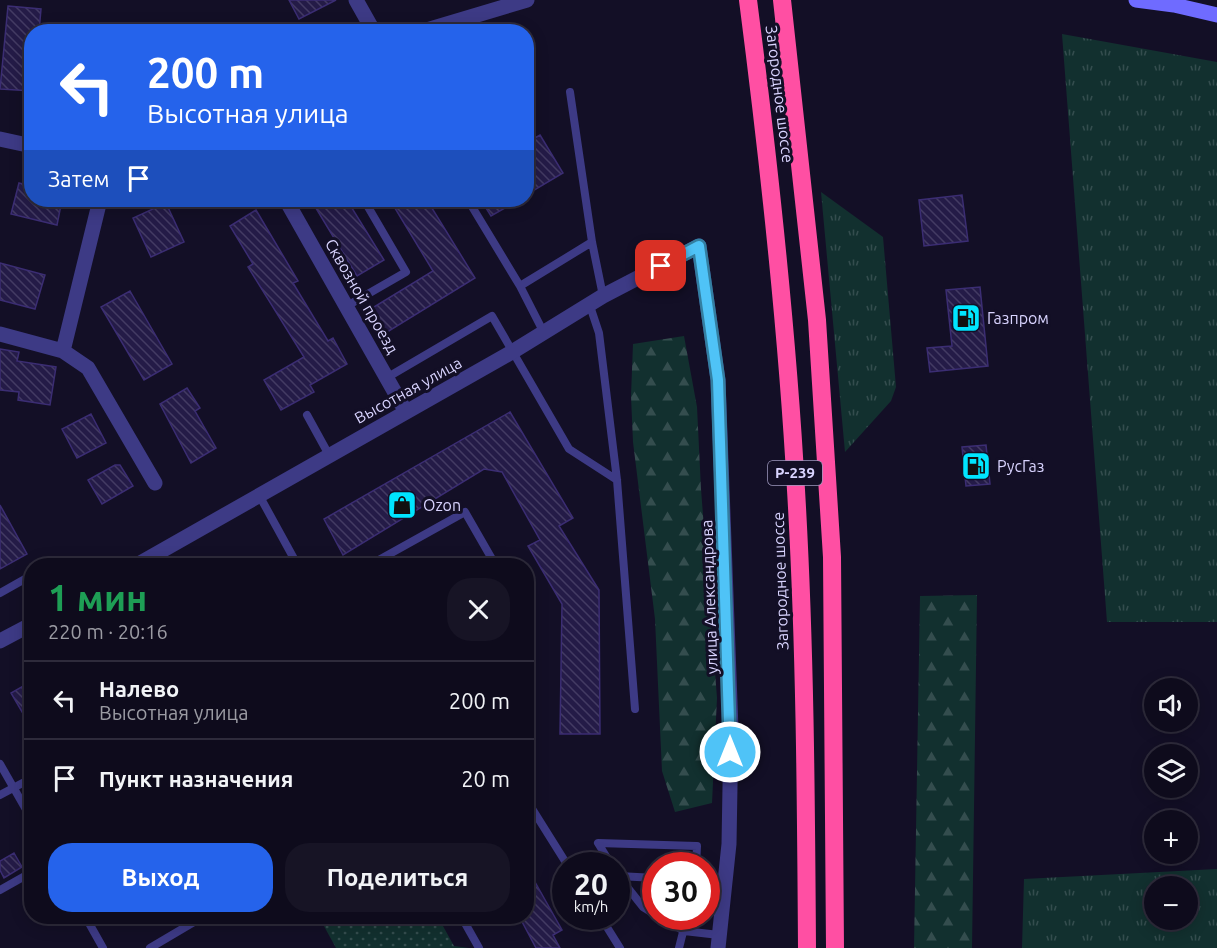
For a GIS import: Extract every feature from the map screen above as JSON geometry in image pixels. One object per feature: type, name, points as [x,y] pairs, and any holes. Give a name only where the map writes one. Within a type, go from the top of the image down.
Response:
[{"type":"highway","name":"Загородное шоссе","points":[[748,0],[769,157],[796,490],[804,699],[807,948]]},
{"type":"highway","name":"Загородное шоссе","points":[[782,0],[817,320],[832,546],[836,699],[835,948]]},
{"type":"street","points":[[356,0],[370,24]]},
{"type":"street","points":[[447,24],[527,0]]},
{"type":"street","points":[[1136,0],[1174,5],[1217,15]]},
{"type":"street","points":[[0,139],[24,144]]},
{"type":"street","points":[[63,351],[98,207]]},
{"type":"street","name":"Сквозной проезд","points":[[290,207],[406,412]]},
{"type":"street","name":"Высотная улица","points":[[149,558],[512,352],[603,297],[699,246]]},
{"type":"street","name":"улица Александрова","points":[[699,246],[718,380],[730,706],[729,844],[718,941]]},
{"type":"street","points":[[0,334],[63,351],[88,368],[155,483]]},
{"type":"street","points":[[0,642],[24,628]]},
{"type":"lane","points":[[570,92],[592,242],[603,297]]},
{"type":"lane","points":[[347,306],[406,272],[368,207]]},
{"type":"lane","points":[[472,207],[520,286],[544,333]]},
{"type":"lane","points":[[520,286],[592,242]]},
{"type":"lane","points":[[590,306],[599,333],[617,480],[635,709]]},
{"type":"lane","points":[[387,377],[492,316],[568,450],[617,480]]},
{"type":"lane","points":[[307,415],[329,456]]},
{"type":"lane","points":[[259,495],[294,558]]},
{"type":"lane","points":[[383,558],[465,512],[491,558]]},
{"type":"lane","points":[[0,593],[24,580]]},
{"type":"lane","points":[[0,764],[24,807]]},
{"type":"lane","points":[[0,795],[24,782]]},
{"type":"lane","points":[[534,813],[559,852]]},
{"type":"lane","points":[[603,852],[598,843],[697,846],[697,852]]},
{"type":"lane","points":[[0,890],[24,876]]},
{"type":"lane","points":[[630,890],[642,905]]},
{"type":"lane","points":[[90,924],[103,948]]},
{"type":"lane","points":[[150,948],[190,924]]},
{"type":"lane","points":[[466,924],[479,948]]},
{"type":"lane","points":[[609,930],[620,948]]},
{"type":"lane","points":[[681,930],[718,941]]},
{"type":"lane","points":[[679,948],[684,932]]},
{"type":"green space","points":[[1062,34],[1217,62],[1217,622],[1107,622]]},
{"type":"green space","points":[[821,192],[883,237],[896,387],[891,401],[845,452]]},
{"type":"green space","points":[[684,336],[697,407],[717,698],[712,803],[675,812],[662,771],[655,619],[633,442],[631,396],[633,344]]},
{"type":"green space","points":[[977,595],[972,948],[914,948],[920,596]]},
{"type":"green space","points":[[1217,869],[1217,948],[1022,948],[1024,879]]},
{"type":"green space","points":[[323,924],[442,924],[454,946],[469,948],[336,948]]},
{"type":"building","points":[[289,0],[336,0],[299,19]]},
{"type":"building","points":[[8,6],[41,9],[40,24],[24,24],[24,90],[0,89]]},
{"type":"building","points":[[540,135],[563,173],[534,190],[534,138]]},
{"type":"building","points":[[19,183],[24,184],[24,207],[61,207],[57,225],[11,214]]},
{"type":"building","points":[[962,195],[968,241],[924,246],[919,200]]},
{"type":"building","points":[[157,207],[168,207],[184,242],[151,257],[133,218]]},
{"type":"building","points":[[315,207],[351,207],[384,260],[357,276]]},
{"type":"building","points":[[394,207],[431,207],[475,278],[384,334],[369,310],[433,271]]},
{"type":"building","points":[[485,207],[507,207],[491,216]]},
{"type":"building","points":[[256,210],[298,281],[293,283],[328,341],[333,338],[347,364],[310,385],[314,392],[281,410],[264,380],[304,357],[248,267],[253,264],[230,226]]},
{"type":"building","points":[[0,263],[45,275],[35,309],[0,300]]},
{"type":"building","name":"Газпром","points":[[980,287],[988,366],[930,372],[927,348],[952,346],[946,290]]},
{"type":"building","points":[[130,291],[172,364],[144,380],[101,307]]},
{"type":"building","points":[[0,349],[19,352],[17,361],[56,367],[50,405],[18,400],[19,392],[0,390]]},
{"type":"building","points":[[187,388],[200,408],[195,411],[216,448],[191,463],[160,404]]},
{"type":"building","points":[[510,412],[573,518],[559,526],[599,590],[600,734],[560,734],[562,604],[528,546],[540,540],[502,472],[484,469],[343,555],[324,519]]},
{"type":"building","points":[[91,414],[106,443],[77,458],[62,429]]},
{"type":"building","name":"РусГаз","points":[[986,445],[990,484],[966,486],[962,447]]},
{"type":"building","points":[[115,465],[120,465],[133,486],[102,504],[88,480]]},
{"type":"building","points":[[0,505],[27,554],[0,569]]},
{"type":"building","points":[[24,686],[24,715],[11,693]]},
{"type":"building","points":[[14,853],[22,867],[4,878],[0,870],[0,861]]},
{"type":"building","points":[[534,880],[552,912],[552,930],[562,930],[553,935],[560,948],[536,948],[523,924],[534,924]]},
{"type":"place","name":"Газпром","points":[[966,318]]},
{"type":"place","name":"РусГаз","points":[[976,466]]},
{"type":"place","name":"Ozon","points":[[402,505]]},
{"type":"route","points":[[661,266],[699,246],[718,380],[726,559],[730,752]]}]
